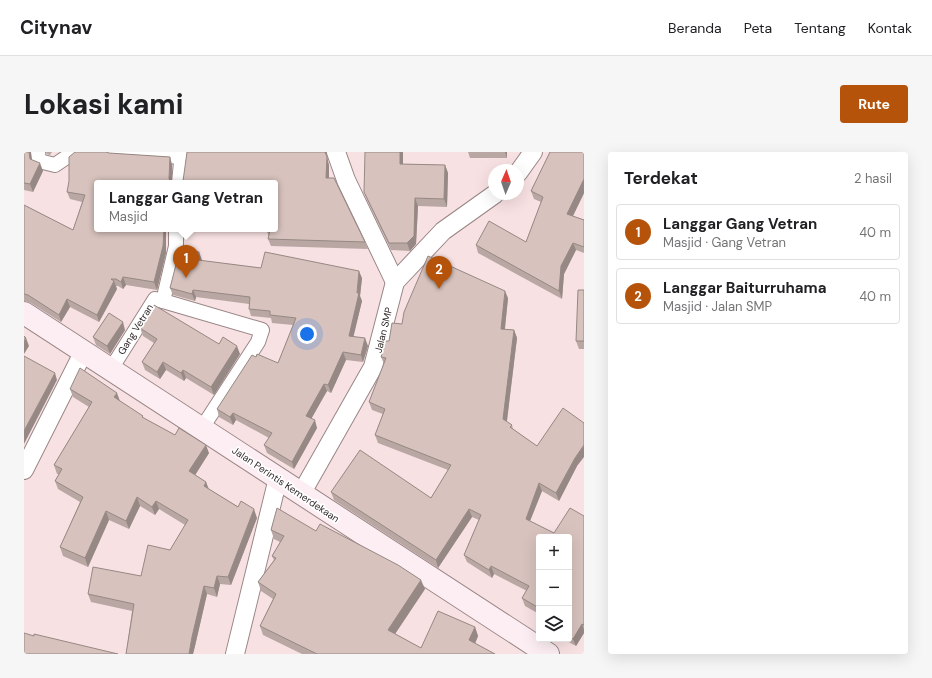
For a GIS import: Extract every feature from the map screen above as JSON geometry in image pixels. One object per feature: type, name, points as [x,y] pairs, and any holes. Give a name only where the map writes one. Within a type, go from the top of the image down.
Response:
[{"type":"main road","name":"Jalan Perintis Kemerdekaan","points":[[24,313],[548,654]]},
{"type":"street","points":[[38,152],[38,161],[55,165],[74,152]]},
{"type":"street","points":[[112,152],[182,155],[178,180]]},
{"type":"street","points":[[336,152],[346,180],[395,282]]},
{"type":"street","points":[[524,165],[533,152]]},
{"type":"street","name":"Jalan SMP","points":[[301,494],[373,367],[395,282],[443,231],[488,199]]},
{"type":"street","name":"Gang Vetran","points":[[111,369],[154,299],[163,301],[176,246],[176,232]]},
{"type":"street","points":[[163,301],[262,330],[258,342],[202,428]]},
{"type":"street","points":[[24,470],[84,351]]},
{"type":"street","points":[[235,654],[278,478]]},
{"type":"building","points":[[24,152],[29,152],[30,159],[40,163],[30,184],[24,183]]},
{"type":"building","points":[[75,152],[106,152],[170,157],[169,179],[170,180],[94,180],[94,232],[164,232],[163,246],[154,282],[123,277],[121,282],[116,279],[111,279],[114,281],[97,315],[67,299],[59,315],[28,295],[24,294],[24,205],[73,230],[85,195],[67,192],[69,181],[69,157]]},
{"type":"building","points":[[187,152],[325,152],[327,157],[326,178],[334,178],[365,242],[268,239],[270,232],[278,232],[278,180],[183,180]]},
{"type":"building","points":[[365,152],[400,152],[400,164],[445,165],[444,199],[415,198],[414,236],[407,243],[389,243],[364,192]]},
{"type":"building","points":[[550,152],[584,152],[584,179],[567,214],[584,220],[584,247],[573,243],[561,266],[559,291],[476,245],[489,221],[526,242],[543,197],[531,191]]},
{"type":"building","points":[[180,249],[199,252],[198,260],[261,268],[265,252],[359,271],[357,293],[359,293],[349,336],[365,338],[361,355],[343,352],[328,385],[324,384],[306,416],[315,420],[292,462],[264,445],[272,433],[233,413],[230,417],[217,409],[252,355],[256,357],[257,354],[278,363],[296,318],[270,315],[270,311],[249,309],[250,297],[193,290],[192,294],[170,288]]},
{"type":"building","points":[[428,256],[505,291],[501,329],[514,330],[503,419],[512,425],[510,427],[537,446],[563,408],[584,423],[584,445],[575,458],[556,493],[539,483],[526,519],[554,533],[570,508],[584,516],[584,625],[582,624],[573,639],[572,534],[536,534],[536,606],[522,598],[529,586],[491,566],[489,570],[464,555],[481,515],[469,509],[436,560],[331,492],[360,450],[431,498],[451,465],[375,435],[385,409],[369,402],[386,358],[381,357],[386,341],[389,341],[392,323],[402,324],[404,312]]},
{"type":"building","points":[[578,290],[584,290],[584,341],[576,341]]},
{"type":"building","points":[[154,305],[219,344],[223,337],[237,346],[211,387],[183,370],[181,373],[163,362],[157,372],[142,362],[157,339],[140,328]]},
{"type":"building","points":[[109,313],[123,322],[107,346],[93,337]]},
{"type":"building","points":[[24,356],[55,373],[24,431]]},
{"type":"building","points":[[80,368],[117,393],[114,397],[143,416],[142,417],[175,435],[179,428],[206,445],[189,471],[206,482],[204,486],[238,507],[241,501],[254,509],[228,577],[217,576],[214,588],[204,586],[189,654],[126,654],[134,604],[88,594],[93,567],[141,576],[148,545],[170,550],[188,520],[156,501],[152,507],[137,497],[126,521],[106,511],[85,558],[60,547],[83,497],[55,481],[62,469],[54,465],[92,402],[70,389]]},
{"type":"building","points":[[277,508],[316,531],[320,524],[398,565],[421,580],[388,630],[421,648],[438,611],[475,627],[469,640],[495,654],[317,654],[260,626],[276,594],[258,582],[276,558],[272,556],[284,536],[271,530]]},
{"type":"building","points":[[24,633],[34,636],[34,634],[118,654],[24,654]]},
{"type":"place","name":"Langgar Gang Vetran","points":[[186,278]]},
{"type":"place","name":"Langgar Baiturruhama","points":[[439,289]]}]
